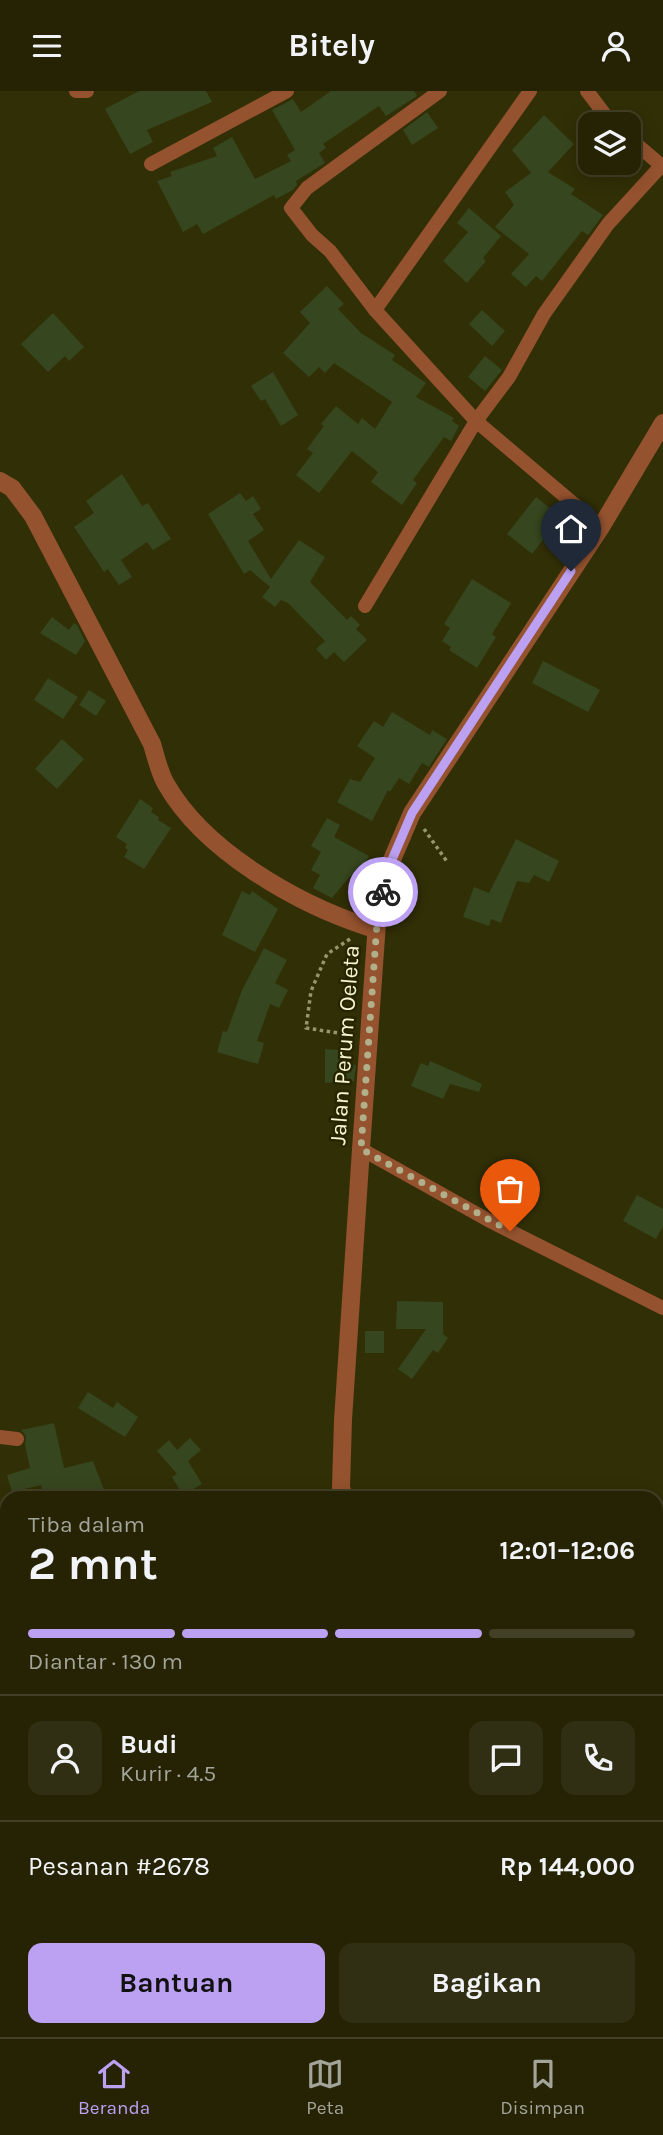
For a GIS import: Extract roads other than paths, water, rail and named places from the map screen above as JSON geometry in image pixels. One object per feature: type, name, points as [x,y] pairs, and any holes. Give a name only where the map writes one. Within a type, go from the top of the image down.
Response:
[{"type":"street","points":[[76,91],[87,91]]},
{"type":"street","points":[[152,164],[287,91]]},
{"type":"street","points":[[440,91],[307,188],[292,203],[297,218],[330,251],[375,310],[476,421],[601,527]]},
{"type":"street","points":[[375,310],[530,91]]},
{"type":"street","points":[[587,91],[603,112]]},
{"type":"street","points":[[365,606],[476,421],[509,377],[544,314],[608,224],[662,166],[641,148]]},
{"type":"street","name":"Jalan Perum Oeleta","points":[[342,1491],[341,1451],[370,1036],[372,925],[388,869],[412,813],[601,527],[663,423]]},
{"type":"street","points":[[0,480],[12,488],[33,516],[146,731],[164,782],[185,811],[263,878],[296,897],[372,925]]},
{"type":"street","points":[[361,1149],[488,1220],[663,1308]]},
{"type":"street","points":[[0,1437],[17,1439]]}]
